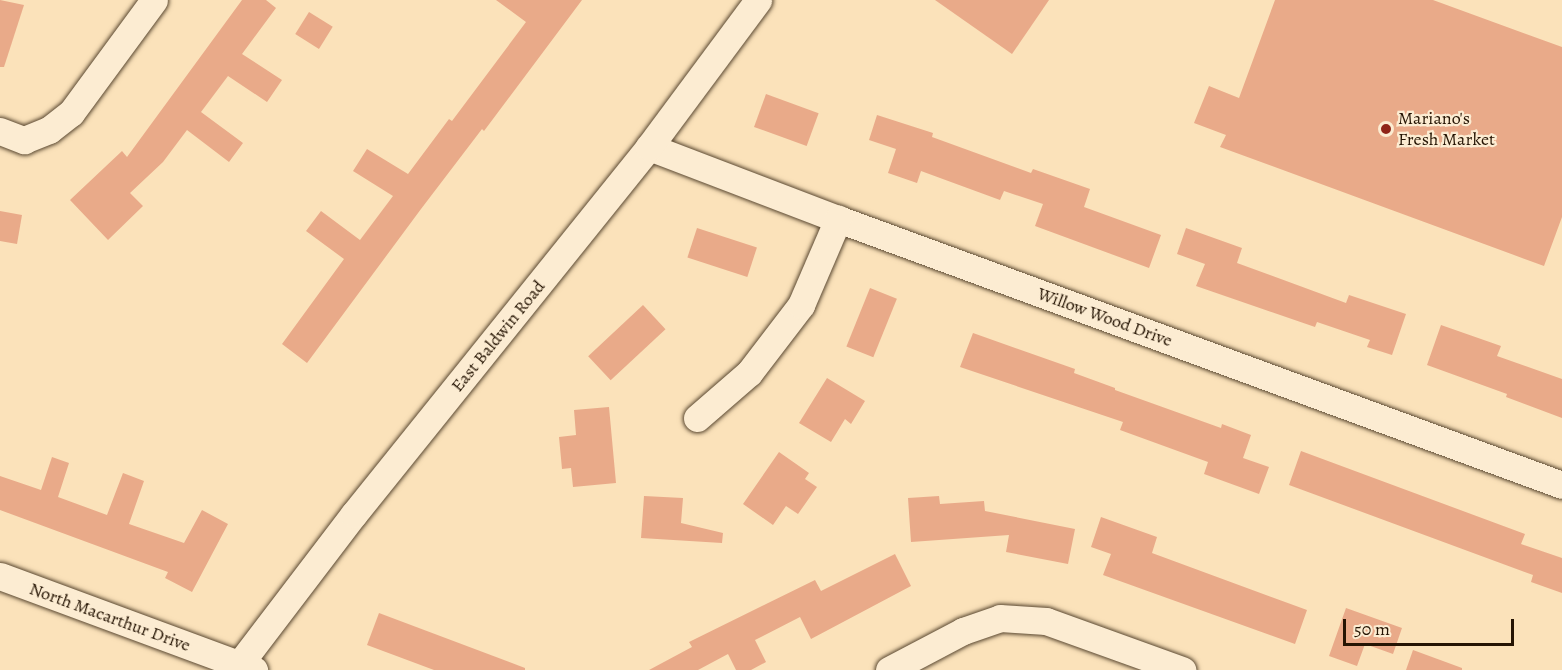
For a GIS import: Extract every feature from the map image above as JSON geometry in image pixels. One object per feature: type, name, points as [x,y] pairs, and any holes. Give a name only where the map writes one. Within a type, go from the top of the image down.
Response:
[{"type":"street","points":[[12,136],[49,130],[71,112],[154,0]]},
{"type":"street","name":"East Baldwin Road","points":[[243,668],[349,522],[650,147],[758,0]]},
{"type":"street","name":"Willow Wood Drive","points":[[650,147],[838,219],[1562,485]]},
{"type":"street","points":[[697,418],[749,374],[801,305],[838,219]]},
{"type":"street","name":"North Macarthur Drive","points":[[0,576],[243,668]]},
{"type":"street","points":[[889,670],[963,630],[1000,618],[1046,621],[1182,670]]},
{"type":"building","points":[[0,0],[24,5],[4,67],[0,67]]},
{"type":"building","points":[[242,0],[266,0],[276,8],[242,54],[282,80],[267,102],[228,76],[201,112],[243,143],[229,162],[187,130],[163,162],[130,193],[143,206],[108,240],[70,200],[122,151],[127,157]]},
{"type":"building","points":[[496,0],[582,0],[484,131],[482,129],[421,209],[307,363],[282,344],[344,259],[306,231],[321,211],[360,240],[393,196],[353,171],[367,149],[408,174],[449,119],[452,121],[526,22]]},
{"type":"building","points":[[935,0],[1049,0],[1012,54]]},
{"type":"building","name":"Mariano's Fresh Market","points":[[1275,0],[1433,0],[1562,47],[1562,217],[1544,266],[1220,147],[1226,135],[1194,123],[1209,86],[1239,98]]},
{"type":"building","points":[[309,12],[333,27],[319,49],[295,34]]},
{"type":"building","points":[[766,94],[819,113],[807,146],[754,127]]},
{"type":"building","points":[[877,115],[933,133],[932,137],[1031,173],[1033,169],[1090,189],[1084,207],[1161,235],[1149,268],[1035,226],[1043,204],[1004,191],[1000,200],[921,171],[917,183],[888,173],[896,149],[869,140]]},
{"type":"building","points":[[0,211],[22,215],[17,244],[0,241]]},
{"type":"building","points":[[697,228],[757,247],[747,277],[687,257]]},
{"type":"building","points":[[1186,228],[1242,248],[1237,263],[1346,303],[1349,295],[1406,314],[1392,355],[1367,347],[1370,340],[1317,322],[1315,327],[1196,286],[1205,264],[1177,254]]},
{"type":"building","points":[[870,288],[897,299],[873,357],[846,346]]},
{"type":"building","points":[[643,305],[666,329],[611,380],[588,356]]},
{"type":"building","points":[[1441,325],[1501,346],[1497,356],[1562,379],[1562,418],[1506,397],[1507,394],[1427,365]]},
{"type":"building","points":[[973,333],[1075,369],[1074,373],[1115,388],[1115,390],[1221,428],[1222,424],[1251,435],[1243,458],[1269,467],[1259,494],[1204,474],[1208,462],[1120,430],[1123,422],[960,367]]},
{"type":"building","points":[[827,378],[865,401],[851,424],[845,419],[831,442],[799,423]]},
{"type":"building","points":[[609,407],[616,483],[573,487],[571,468],[562,469],[559,437],[576,435],[574,410]]},
{"type":"building","points":[[1301,451],[1525,534],[1521,544],[1562,558],[1562,593],[1531,582],[1533,575],[1289,485]]},
{"type":"building","points":[[779,452],[809,473],[805,479],[817,487],[798,514],[786,506],[773,525],[743,504]]},
{"type":"building","points":[[52,457],[69,463],[58,497],[107,515],[123,473],[144,481],[129,524],[184,543],[202,510],[228,524],[192,592],[165,578],[168,572],[0,510],[0,476],[41,490]]},
{"type":"building","points":[[644,496],[683,498],[681,523],[723,533],[722,543],[641,538]]},
{"type":"building","points":[[939,496],[940,504],[984,501],[985,511],[1075,529],[1068,564],[1006,552],[1009,535],[911,542],[908,498]]},
{"type":"building","points":[[1101,517],[1157,537],[1152,553],[1307,610],[1295,644],[1103,575],[1111,554],[1091,547]]},
{"type":"building","points":[[895,554],[911,586],[811,639],[800,617],[755,640],[766,662],[751,670],[736,670],[728,654],[698,670],[649,670],[692,647],[689,642],[815,580],[821,591]]},
{"type":"building","points":[[1346,608],[1402,628],[1393,654],[1365,644],[1357,666],[1329,656]]},
{"type":"building","points":[[379,613],[525,668],[525,670],[434,670],[367,645]]},
{"type":"building","points":[[1413,650],[1462,668],[1462,670],[1406,670]]},
{"type":"place","name":"Mariano's Fresh Market","points":[[1386,129]]}]
